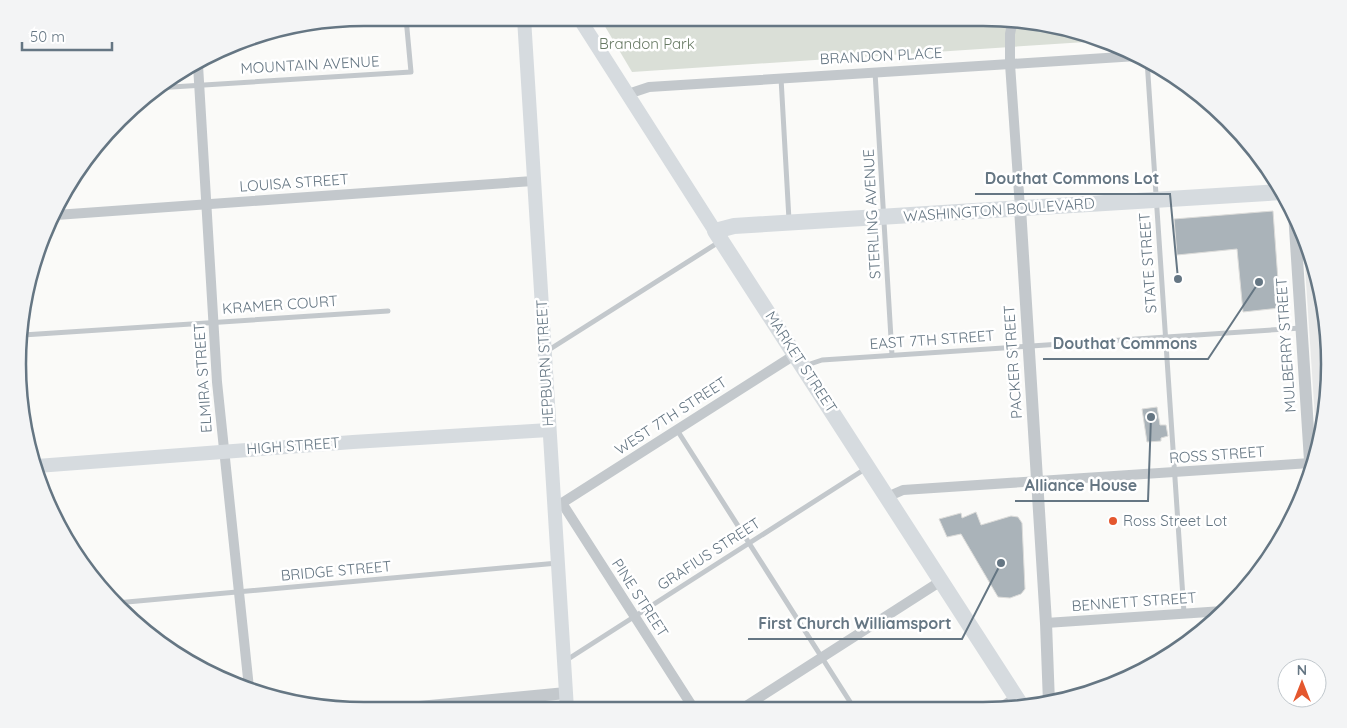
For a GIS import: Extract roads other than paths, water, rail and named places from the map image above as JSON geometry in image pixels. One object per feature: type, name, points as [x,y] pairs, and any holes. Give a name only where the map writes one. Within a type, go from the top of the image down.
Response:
[{"type":"main road","name":"HEPBURN STREET","points":[[524,26],[549,430],[558,504],[558,563],[567,702]]},
{"type":"main road","name":"MARKET STREET","points":[[584,26],[1018,700]]},
{"type":"main road","name":"WASHINGTON BOULEVARD","points":[[719,236],[734,226],[1274,192]]},
{"type":"main road","name":"HIGH STREET","points":[[42,466],[549,430]]},
{"type":"street","name":"PACKER STREET","points":[[1011,28],[1010,64],[1038,481],[1049,695]]},
{"type":"street","name":"BRANDON PLACE","points":[[628,94],[649,87],[780,77],[1123,57]]},
{"type":"street","name":"ELMIRA STREET","points":[[198,69],[223,452],[248,681]]},
{"type":"street","name":"LOUISA STREET","points":[[61,215],[533,181]]},
{"type":"street","name":"MULBERRY STREET","points":[[1296,237],[1309,451]]},
{"type":"street","name":"WEST 7TH STREET","points":[[558,504],[677,430],[800,360]]},
{"type":"street","name":"ROSS STREET","points":[[887,497],[903,490],[1038,481],[1174,473],[1304,470]]},
{"type":"street","name":"PINE STREET","points":[[558,504],[689,702]]},
{"type":"street","points":[[752,702],[941,581]]},
{"type":"street","name":"BENNETT STREET","points":[[1046,623],[1213,612]]},
{"type":"street","points":[[484,702],[566,693]]},
{"type":"lane","name":"MOUNTAIN AVENUE","points":[[170,87],[411,72],[407,26]]},
{"type":"lane","name":"STATE STREET","points":[[1148,69],[1184,613]]},
{"type":"lane","name":"STERLING AVENUE","points":[[875,72],[892,355]]},
{"type":"lane","points":[[780,77],[789,223]]},
{"type":"lane","points":[[544,354],[719,236]]},
{"type":"lane","name":"KRAMER COURT","points":[[28,335],[388,311]]},
{"type":"lane","name":"EAST 7TH STREET","points":[[800,360],[1302,328]]},
{"type":"lane","points":[[677,430],[850,702]]},
{"type":"lane","name":"GRAFIUS STREET","points":[[564,662],[868,467]]},
{"type":"lane","name":"BRIDGE STREET","points":[[124,602],[558,563]]},
{"type":"place","name":"Douthat Commons Lot","points":[[1178,279]]},
{"type":"place","name":"Douthat Commons","points":[[1259,282]]},
{"type":"place","name":"Alliance House","points":[[1151,417]]},
{"type":"place","name":"Ross Street Lot","points":[[1113,521]]},
{"type":"place","name":"First Church Williamsport","points":[[1001,563]]},
{"type":"park label","name":"Brandon Park","points":[[647,44]]}]
